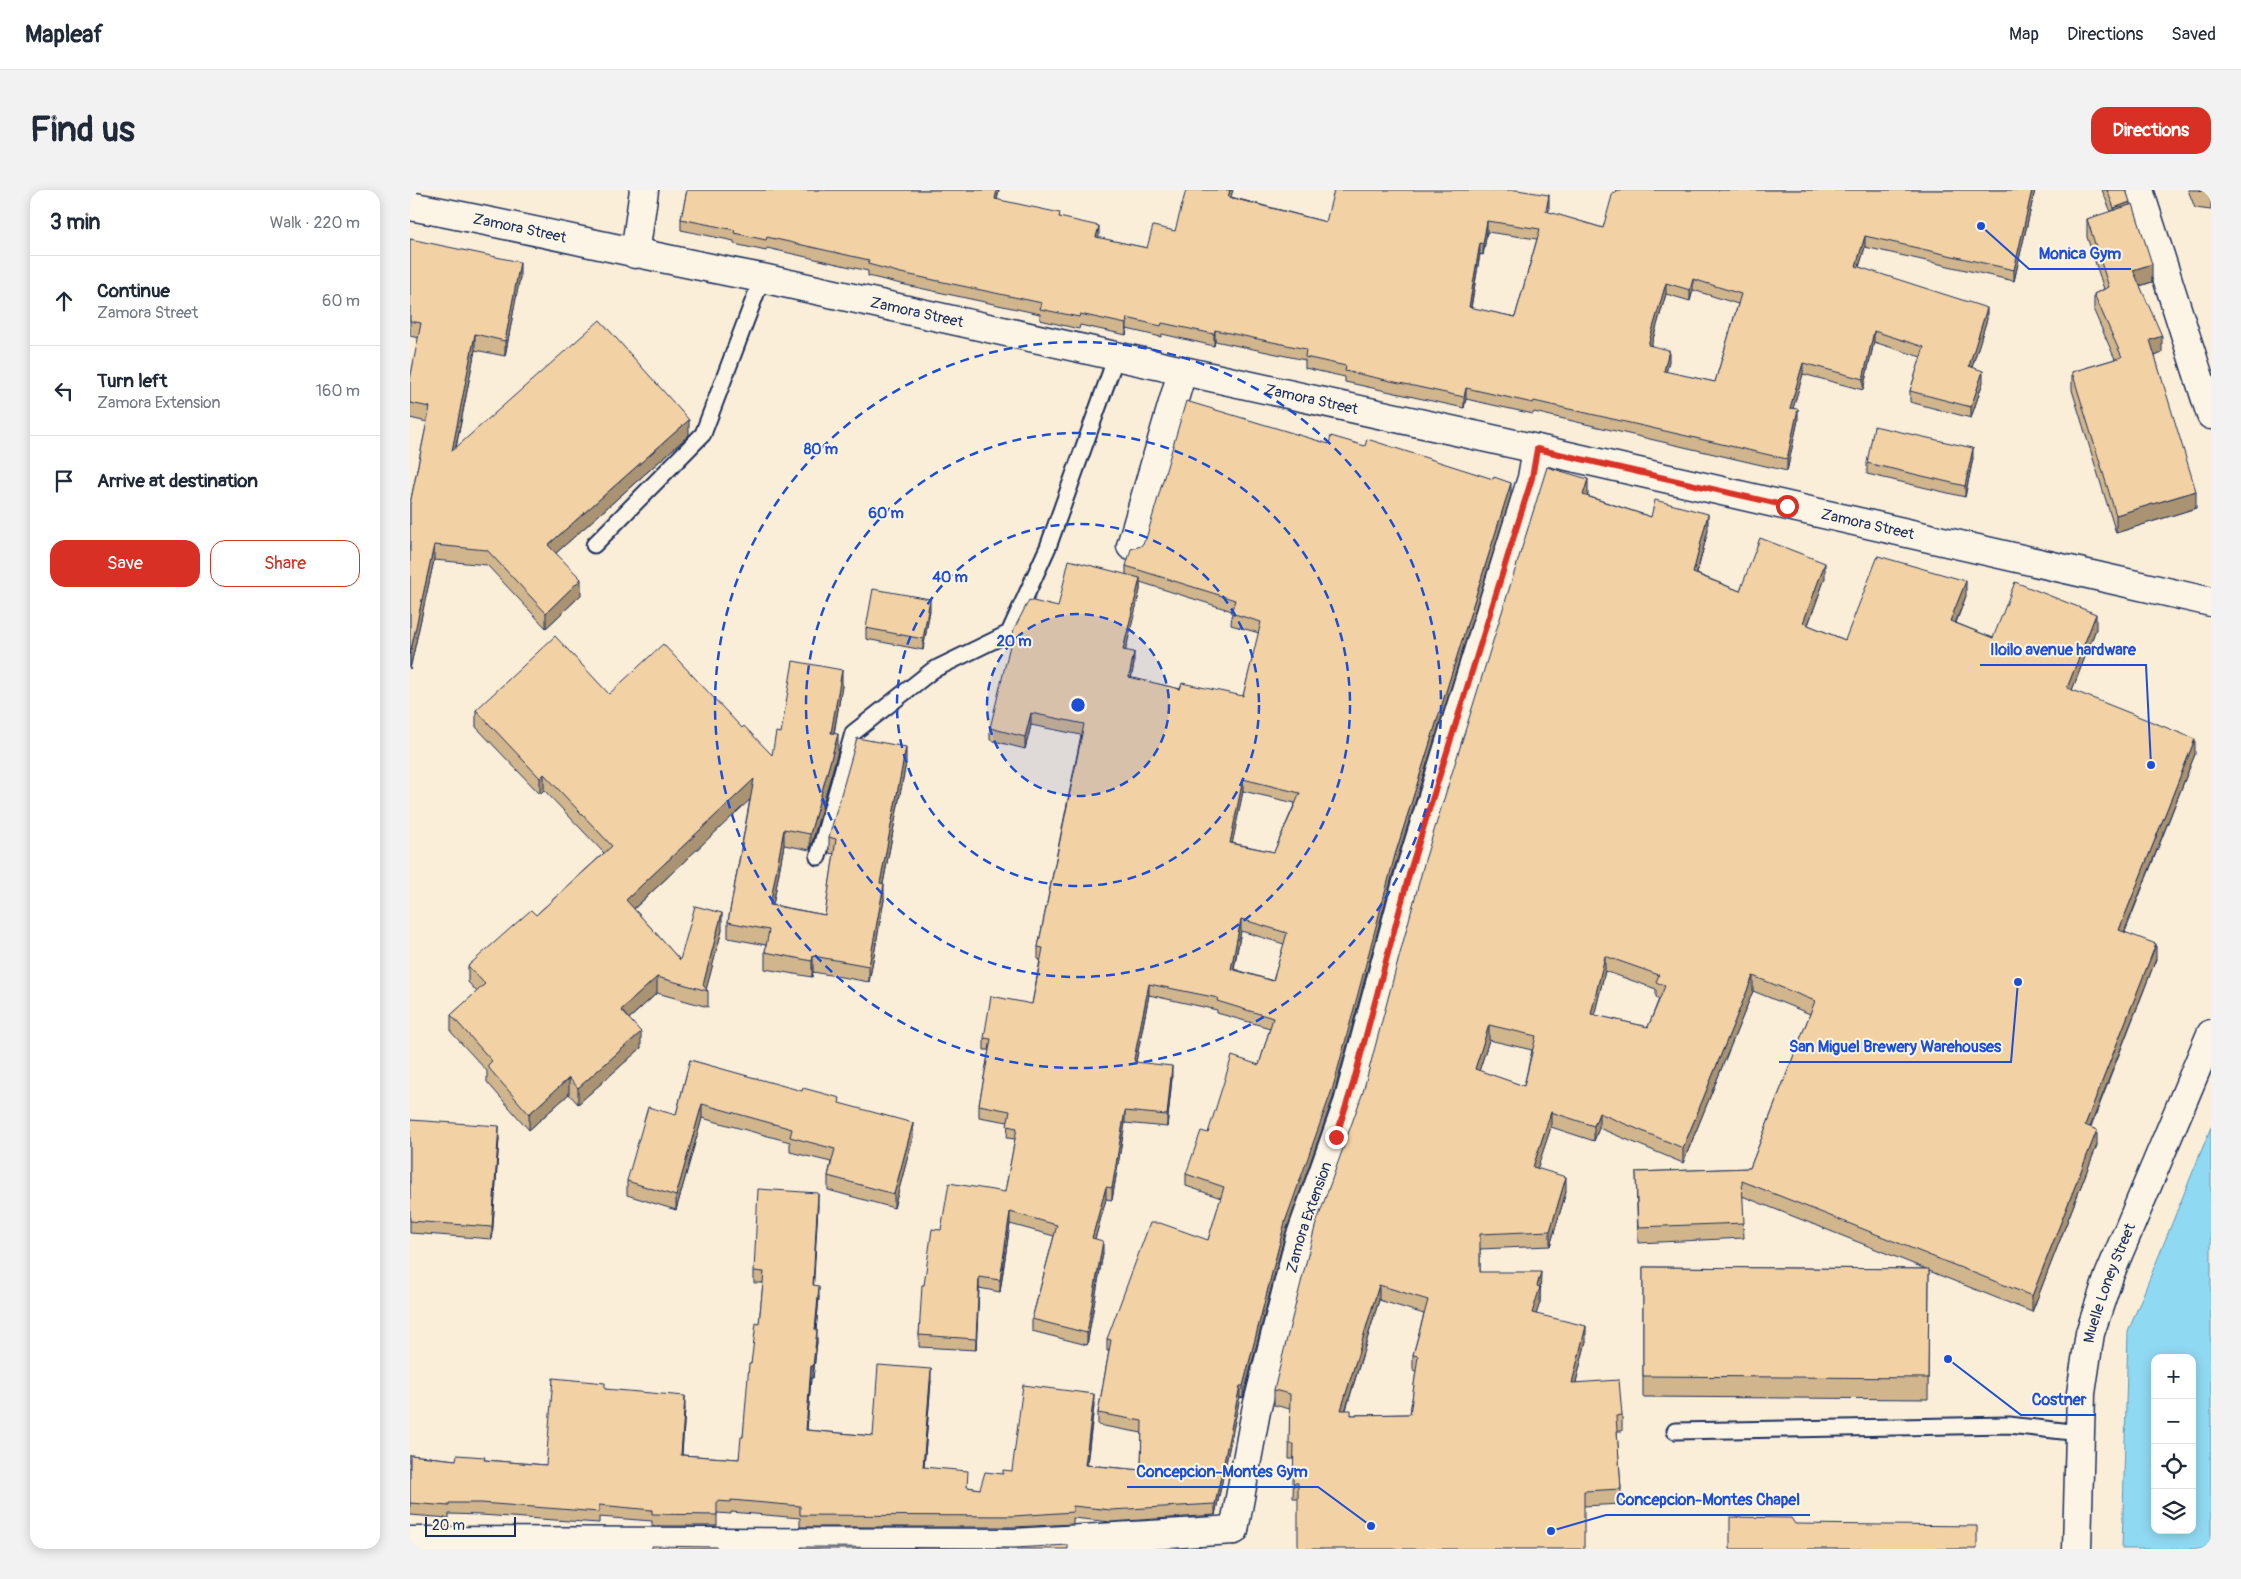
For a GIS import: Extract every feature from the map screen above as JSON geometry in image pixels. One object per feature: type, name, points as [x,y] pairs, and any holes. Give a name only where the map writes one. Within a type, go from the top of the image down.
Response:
[{"type":"street","points":[[635,254],[644,190]]},
{"type":"street","points":[[2139,190],[2211,415]]},
{"type":"street","name":"Zamora Street","points":[[410,206],[547,232],[635,254],[762,278],[1537,449],[2211,602]]},
{"type":"street","points":[[1130,546],[1182,372]]},
{"type":"street","name":"Zamora Extension","points":[[1237,1540],[1256,1412],[1300,1238],[1348,1103],[1410,871],[1532,478],[1537,449]]},
{"type":"street","name":"Muelle Loney Street","points":[[2077,1549],[2081,1393],[2090,1333],[2109,1276],[2211,1034]]},
{"type":"street","points":[[410,1542],[1014,1546],[1237,1540]]},
{"type":"lane","points":[[594,546],[703,434],[762,278]]},
{"type":"lane","points":[[818,857],[853,733],[933,670],[1009,633],[1048,547],[1116,357]]},
{"type":"lane","points":[[1675,1431],[2009,1425],[2080,1434]]},
{"type":"water","points":[[2211,1127],[2211,1549],[2122,1549],[2128,1332]]},
{"type":"building","points":[[687,190],[997,190],[995,199],[1060,213],[1059,217],[1099,226],[1096,237],[1147,248],[1153,226],[1175,231],[1186,190],[1230,190],[1228,197],[1326,222],[1334,190],[1517,190],[1549,195],[1546,211],[1603,228],[1613,192],[1616,193],[1617,190],[2032,190],[2014,270],[1865,236],[1856,266],[1987,308],[1969,366],[1983,371],[1971,407],[1910,391],[1924,347],[1874,331],[1863,379],[1803,363],[1790,408],[1798,409],[1787,459],[1534,401],[1533,403],[1466,388],[1464,397],[1345,371],[1346,366],[1305,357],[1306,349],[1215,330],[1214,334],[1162,323],[1161,326],[1127,318],[1126,324],[1080,314],[1079,317],[1040,309],[1042,303],[901,273],[868,264],[869,260],[767,237],[766,240],[734,233],[735,230],[681,219]],"holes":[[[1487,221],[1540,229],[1515,317],[1469,307],[1480,243],[1483,244]],[[1693,279],[1741,294],[1715,382],[1664,371],[1669,350],[1648,345],[1666,283],[1690,290]]]},
{"type":"building","points":[[2107,190],[2126,190],[2130,202],[2114,208]]},
{"type":"building","points":[[2133,204],[2152,264],[2133,270],[2162,336],[2150,340],[2196,491],[2116,515],[2072,372],[2122,357],[2094,294],[2109,287],[2087,219]]},
{"type":"building","points":[[410,239],[520,262],[505,341],[475,334],[452,451],[600,320],[689,420],[548,545],[581,579],[546,613],[487,550],[434,545],[410,654],[410,504],[430,407],[410,403],[410,380],[421,323],[410,321]]},
{"type":"building","points":[[1186,401],[1329,444],[1331,436],[1365,446],[1367,439],[1511,483],[1395,855],[1333,1087],[1285,1222],[1243,1386],[1240,1386],[1215,1504],[1111,1510],[1073,1506],[1073,1512],[1014,1516],[800,1515],[800,1506],[731,1500],[731,1502],[717,1501],[717,1515],[652,1514],[652,1510],[599,1505],[599,1512],[481,1503],[449,1503],[449,1506],[410,1503],[410,1455],[456,1460],[457,1455],[485,1457],[484,1460],[546,1465],[553,1378],[605,1383],[605,1389],[685,1396],[681,1455],[739,1459],[741,1437],[743,1437],[749,1364],[751,1364],[756,1323],[759,1324],[764,1272],[754,1271],[758,1189],[818,1193],[813,1285],[819,1286],[815,1330],[817,1330],[813,1366],[811,1366],[806,1430],[873,1436],[878,1365],[931,1369],[923,1467],[968,1471],[967,1487],[980,1489],[985,1472],[1003,1474],[1003,1470],[1012,1471],[1023,1385],[1094,1394],[1085,1465],[1141,1470],[1142,1421],[1098,1413],[1111,1340],[1107,1339],[1150,1223],[1160,1223],[1208,1240],[1224,1187],[1186,1174],[1201,1131],[1208,1133],[1232,1056],[1259,1065],[1273,1018],[1217,1001],[1218,998],[1149,984],[1134,1059],[1135,1062],[1172,1066],[1167,1115],[1125,1111],[1112,1188],[1106,1187],[1092,1238],[1103,1241],[1087,1333],[1032,1319],[1057,1225],[1010,1212],[1000,1280],[979,1277],[976,1339],[919,1335],[922,1285],[924,1285],[932,1229],[941,1230],[949,1183],[1005,1192],[1017,1128],[1007,1126],[1010,1111],[979,1105],[991,1039],[984,1038],[991,996],[1032,1004],[1043,948],[1038,947],[1084,724],[1031,713],[1025,737],[990,728],[1014,629],[1029,600],[1058,607],[1069,560],[1140,578],[1123,650],[1134,652],[1129,677],[1180,689],[1182,683],[1243,696],[1261,622],[1231,613],[1235,600],[1126,566],[1131,549],[1141,546],[1146,539]],"holes":[[[1243,779],[1300,793],[1274,852],[1230,843]],[[1241,919],[1287,933],[1273,981],[1231,969]]]},
{"type":"building","points":[[1874,426],[1973,448],[1965,486],[1867,463]]},
{"type":"building","points":[[1547,467],[1588,479],[1583,495],[1651,517],[1655,500],[1708,514],[1693,573],[1740,591],[1760,538],[1825,563],[1803,623],[1845,640],[1878,556],[1966,581],[1950,621],[1993,638],[2015,582],[2096,614],[2067,688],[2195,739],[2119,930],[2156,944],[2085,1125],[2097,1130],[2032,1296],[1742,1181],[1744,1223],[1638,1227],[1636,1172],[1750,1168],[1815,1001],[1753,976],[1683,1148],[1599,1113],[1594,1126],[1551,1112],[1533,1167],[1566,1177],[1550,1231],[1480,1234],[1480,1272],[1541,1272],[1537,1286],[1540,1287],[1532,1313],[1586,1326],[1572,1383],[1619,1380],[1622,1415],[1616,1416],[1621,1489],[1584,1491],[1584,1549],[1298,1549],[1298,1483],[1293,1483],[1294,1444],[1289,1444],[1290,1394],[1274,1390],[1315,1227],[1363,1092],[1425,860]],"holes":[[[1605,956],[1659,975],[1656,982],[1665,986],[1648,1027],[1591,1014]],[[1489,1025],[1536,1036],[1524,1086],[1475,1069]],[[1379,1285],[1428,1300],[1413,1355],[1418,1356],[1410,1414],[1351,1415],[1351,1410],[1341,1410]]]},
{"type":"building","points":[[873,589],[930,599],[923,639],[866,628]]},
{"type":"building","points":[[555,636],[609,694],[663,644],[742,728],[744,726],[772,755],[776,732],[781,733],[793,661],[842,670],[831,733],[838,734],[810,834],[784,829],[770,905],[825,915],[836,839],[829,837],[857,738],[906,747],[880,883],[884,884],[869,966],[813,956],[812,961],[765,952],[769,930],[728,922],[754,779],[626,900],[680,960],[695,906],[722,913],[703,985],[708,991],[657,977],[621,1010],[641,1032],[578,1088],[569,1078],[529,1114],[487,1066],[492,1061],[451,1015],[485,984],[468,966],[531,910],[536,915],[612,846],[544,774],[540,778],[476,710]]},
{"type":"building","points":[[690,1060],[802,1091],[803,1088],[840,1098],[839,1103],[913,1123],[894,1194],[828,1176],[835,1149],[790,1137],[792,1129],[702,1104],[676,1196],[627,1181],[648,1107],[676,1115]]},
{"type":"building","points":[[410,1120],[499,1126],[492,1227],[410,1221]]},
{"type":"building","points":[[1643,1267],[1929,1269],[1928,1378],[1643,1376]]},
{"type":"building","points":[[1730,1517],[1791,1518],[1795,1524],[1977,1526],[1977,1549],[1730,1549]]},
{"type":"building","points":[[1068,1545],[1068,1549],[801,1549],[801,1547],[1014,1548]]},
{"type":"building","points":[[652,1546],[717,1547],[717,1549],[652,1549]]},
{"type":"place","name":"Monica Gym","points":[[1981,226]]},
{"type":"place","name":"Iloilo avenue hardware","points":[[2151,765]]},
{"type":"place","name":"San Miguel Brewery Warehouses","points":[[2018,982]]},
{"type":"place","name":"Costner","points":[[1948,1359]]},
{"type":"place","name":"Concepcion-Montes Gym","points":[[1371,1526]]},
{"type":"place","name":"Concepcion-Montes Chapel","points":[[1551,1531]]},
{"type":"route","points":[[1336,1137],[1348,1103],[1410,871],[1441,777],[1532,478],[1537,449],[1787,506]]}]
